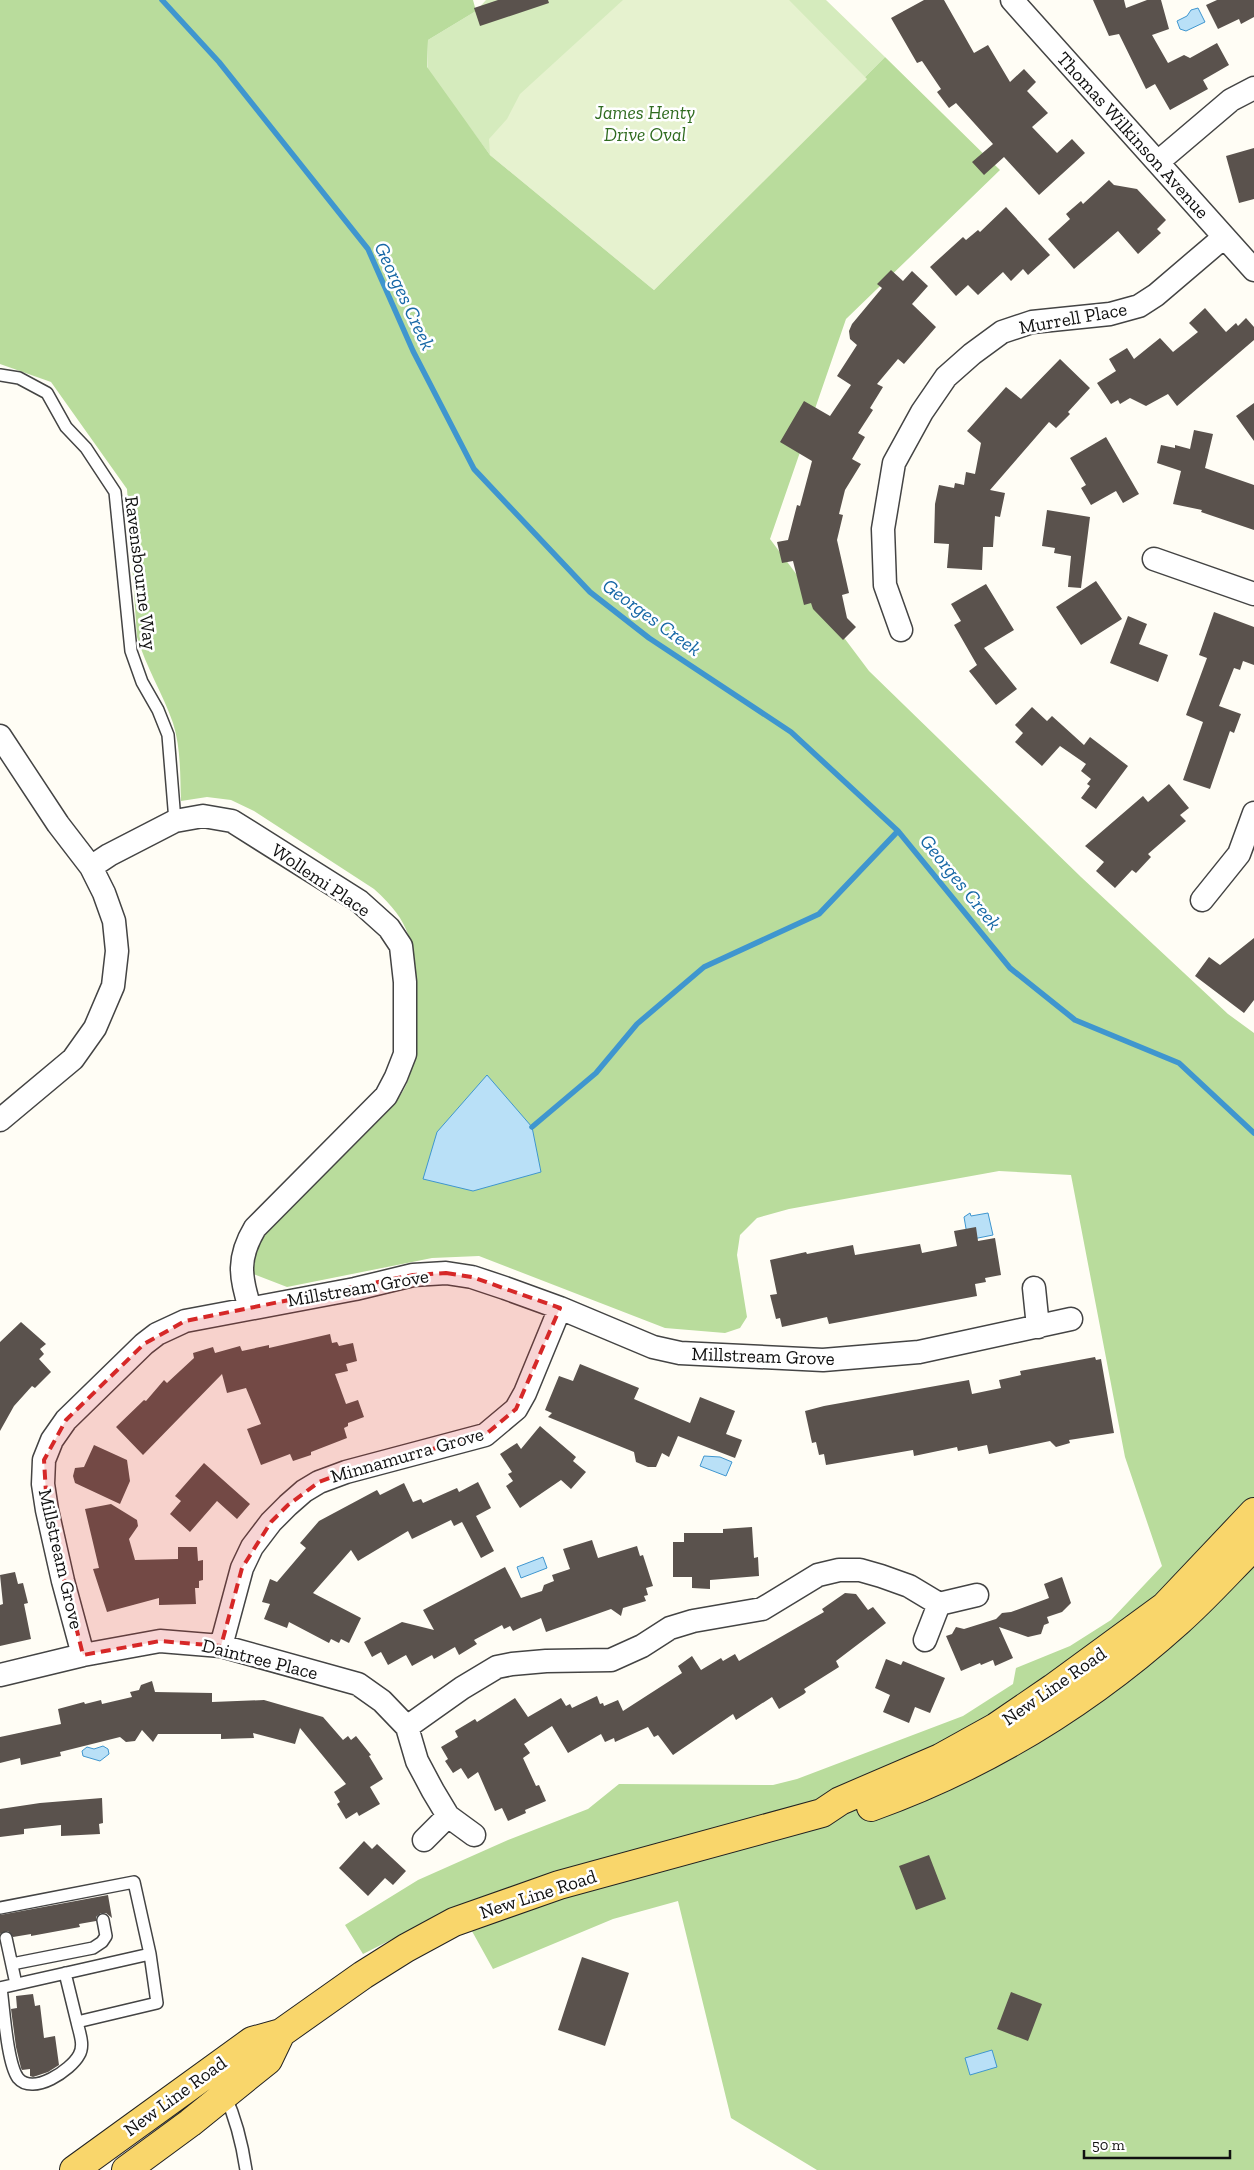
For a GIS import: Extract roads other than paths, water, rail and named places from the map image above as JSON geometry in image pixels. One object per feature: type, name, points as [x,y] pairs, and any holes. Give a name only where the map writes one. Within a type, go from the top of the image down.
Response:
[{"type":"main road","name":"New Line Road","points":[[822,1814],[840,1801],[892,1780],[956,1749],[996,1727],[1062,1682],[1165,1606],[1254,1512]]},
{"type":"main road","name":"New Line Road","points":[[74,2170],[252,2041],[281,2033],[363,1975],[406,1948],[454,1922],[559,1886],[822,1814],[846,1816],[914,1792],[985,1758],[1041,1725],[1106,1681],[1180,1621],[1254,1546]]},
{"type":"main road","name":"New Line Road","points":[[126,2170],[268,2060],[281,2033]]},
{"type":"street","name":"Thomas Wilkinson Avenue","points":[[1012,0],[1254,270]]},
{"type":"street","points":[[1158,162],[1231,100],[1254,88]]},
{"type":"street","name":"Murrell Place","points":[[901,630],[885,585],[883,529],[894,463],[922,412],[946,377],[972,354],[1002,332],[1032,322],[1110,314],[1139,306],[1156,295],[1224,237]]},
{"type":"street","points":[[1154,559],[1254,594]]},
{"type":"street","points":[[0,736],[58,824],[91,867],[104,893],[114,921],[117,951],[113,986],[95,1028],[73,1059],[0,1120]]},
{"type":"street","points":[[1202,900],[1239,854],[1254,813]]},
{"type":"street","name":"Wollemi Place","points":[[91,867],[109,855],[175,821],[203,816],[232,821],[359,901],[389,928],[401,946],[405,982],[405,1054],[396,1077],[386,1096],[255,1228],[245,1243],[241,1259],[243,1285],[250,1308]]},
{"type":"street","name":"Millstream Grove","points":[[83,1655],[62,1581],[43,1484],[44,1460],[52,1440],[66,1420],[144,1344],[157,1334],[185,1321],[413,1276],[446,1273],[472,1277],[560,1308],[653,1347],[680,1353],[745,1358],[823,1360],[919,1352],[1072,1320]]},
{"type":"street","points":[[1034,1288],[1038,1327]]},
{"type":"street","name":"Minnamurra Grove","points":[[221,1646],[242,1568],[252,1547],[271,1522],[288,1505],[320,1482],[346,1472],[485,1435],[516,1409],[525,1393],[560,1308]]},
{"type":"street","points":[[407,1726],[462,1688],[497,1667],[512,1664],[611,1660],[642,1646],[670,1628],[693,1621],[762,1609],[818,1575],[839,1570],[860,1570],[882,1576],[908,1586],[939,1604],[977,1595]]},
{"type":"street","points":[[925,1640],[939,1604]]},
{"type":"street","name":"Daintree Place","points":[[0,1675],[83,1655],[160,1641],[221,1646],[358,1684],[382,1701],[407,1726],[417,1760],[448,1816],[474,1835]]},
{"type":"street","points":[[424,1840],[448,1816]]},
{"type":"lane","name":"Ravensbourne Way","points":[[0,375],[19,378],[47,393],[66,427],[86,448],[115,492],[131,651],[142,682],[158,710],[168,735],[175,821]]},
{"type":"lane","points":[[0,1912],[97,1893],[134,1882],[150,1954],[157,2003],[77,2022]]},
{"type":"lane","points":[[12,1964],[93,1948],[102,1942],[106,1936],[103,1920]]},
{"type":"lane","points":[[6,1938],[16,1984]]},
{"type":"lane","points":[[65,1973],[82,2043],[80,2054],[71,2064],[44,2083],[30,2085],[19,2079],[12,2067],[0,1988],[16,1984],[65,1973],[150,1954]]},
{"type":"lane","points":[[224,2095],[234,2114],[242,2144],[246,2170]]},
{"type":"water","points":[[1198,8],[1205,22],[1186,31],[1180,29],[1177,21],[1187,16],[1191,10]]},
{"type":"water","points":[[487,1075],[532,1127],[541,1172],[473,1191],[423,1179],[437,1132]]},
{"type":"water","points":[[970,1213],[971,1216],[988,1213],[993,1235],[968,1240],[964,1217]]},
{"type":"water","points":[[704,1456],[720,1457],[732,1462],[726,1476],[700,1466]]},
{"type":"water","points":[[543,1557],[547,1568],[521,1578],[517,1567]]},
{"type":"water","points":[[103,1746],[108,1749],[109,1754],[100,1761],[83,1756],[82,1751],[87,1747],[94,1749]]},
{"type":"water","points":[[992,2050],[997,2067],[970,2075],[965,2058]]},
{"type":"waterway","name":"Georges Creek","points":[[162,0],[219,62],[368,249],[413,351],[474,469],[590,592],[649,638],[791,732],[898,831],[1010,968],[1075,1020],[1179,1063],[1254,1133]]},
{"type":"waterway","points":[[532,1127],[596,1073],[637,1024],[704,967],[819,914],[898,831]]},
{"type":"park label","name":"James Henty Drive Oval","points":[[645,123]]}]
